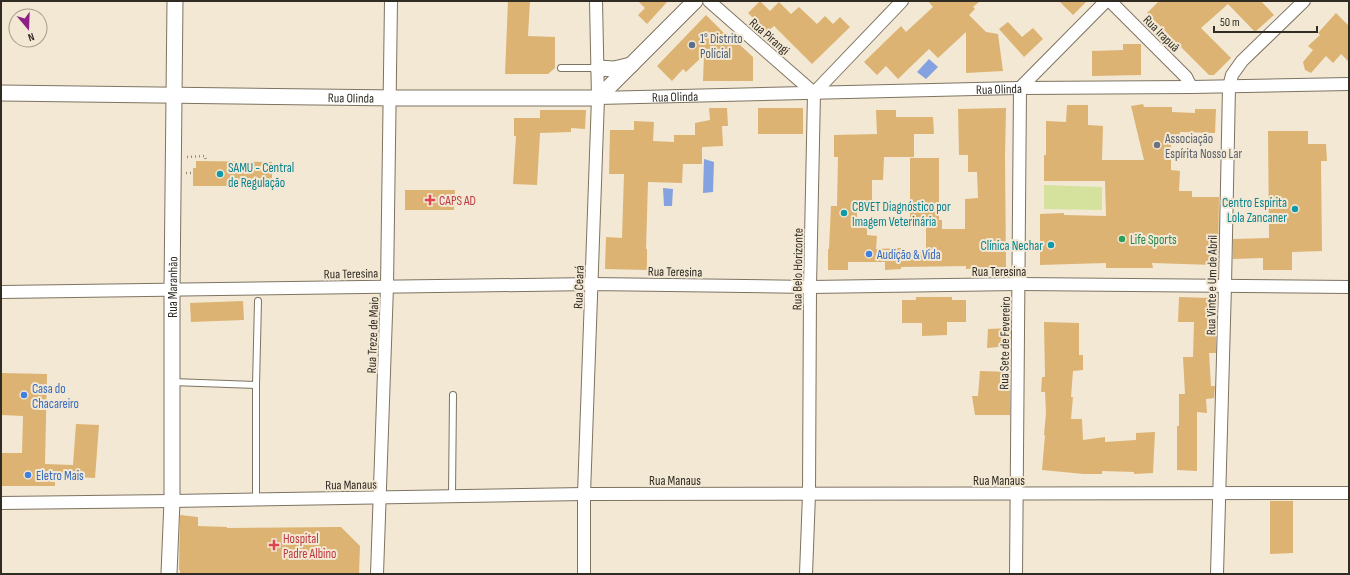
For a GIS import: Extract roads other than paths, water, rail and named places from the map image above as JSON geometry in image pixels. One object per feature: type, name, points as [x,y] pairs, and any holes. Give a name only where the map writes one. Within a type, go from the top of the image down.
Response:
[{"type":"street","name":"Rua Maranhão","points":[[169,574],[172,502],[171,382],[176,1]]},
{"type":"street","name":"Rua Treze de Maio","points":[[377,574],[387,286],[391,1]]},
{"type":"street","name":"Rua Ceará","points":[[584,574],[584,494],[598,98],[596,1]]},
{"type":"street","points":[[598,98],[695,1]]},
{"type":"street","name":"Rua Pirangi","points":[[709,1],[814,93]]},
{"type":"street","points":[[814,93],[902,1]]},
{"type":"street","points":[[1020,88],[1106,1]]},
{"type":"street","name":"Rua Irapuã","points":[[1110,1],[1186,77],[1191,87]]},
{"type":"street","name":"Rua Vinte e Um de Abril","points":[[1217,574],[1229,87],[1232,75],[1242,61],[1304,1]]},
{"type":"street","points":[[598,68],[614,69],[631,65]]},
{"type":"street","name":"Rua Olinda","points":[[1,93],[389,98],[598,98],[1020,88],[1229,87],[1349,84]]},
{"type":"street","name":"Rua Sete de Fevereiro","points":[[1016,574],[1020,88]]},
{"type":"street","name":"Rua Belo Horizonte","points":[[806,574],[810,494],[810,287],[814,93]]},
{"type":"street","name":"Rua Teresina","points":[[1,292],[592,284],[810,287],[1019,284],[1349,287]]},
{"type":"street","name":"Rua Manaus","points":[[1,503],[172,502],[452,495],[584,494],[1349,493]]},
{"type":"lane","points":[[560,68],[598,68]]},
{"type":"lane","points":[[256,499],[258,301]]},
{"type":"lane","points":[[171,382],[256,385]]},
{"type":"lane","points":[[452,495],[453,395]]},
{"type":"water","points":[[929,59],[938,67],[926,79],[917,72]]},
{"type":"water","points":[[704,159],[714,162],[713,192],[703,193]]},
{"type":"water","points":[[663,188],[673,189],[672,206],[664,206]]},
{"type":"place","name":"1° Distrito Policial","points":[[692,45]]},
{"type":"place","name":"Associação Espírita Nosso Lar","points":[[1157,145]]},
{"type":"place","name":"SAMU - Central de Regulação","points":[[220,174]]},
{"type":"place","name":"CAPS AD","points":[[430,200]]},
{"type":"place","name":"Centro Espírita Lola Zancaner","points":[[1295,209]]},
{"type":"place","name":"CBVET Diagnóstico por Imagem Veterinária","points":[[844,213]]},
{"type":"place","name":"Life Sports","points":[[1122,239]]},
{"type":"place","name":"Clínica Nechar","points":[[1051,245]]},
{"type":"place","name":"Audição & Vida","points":[[869,254]]},
{"type":"place","name":"Casa do Chacareiro","points":[[24,395]]},
{"type":"place","name":"Eletro Mais","points":[[28,475]]},
{"type":"place","name":"Hospital Padre Albino","points":[[274,545]]}]
